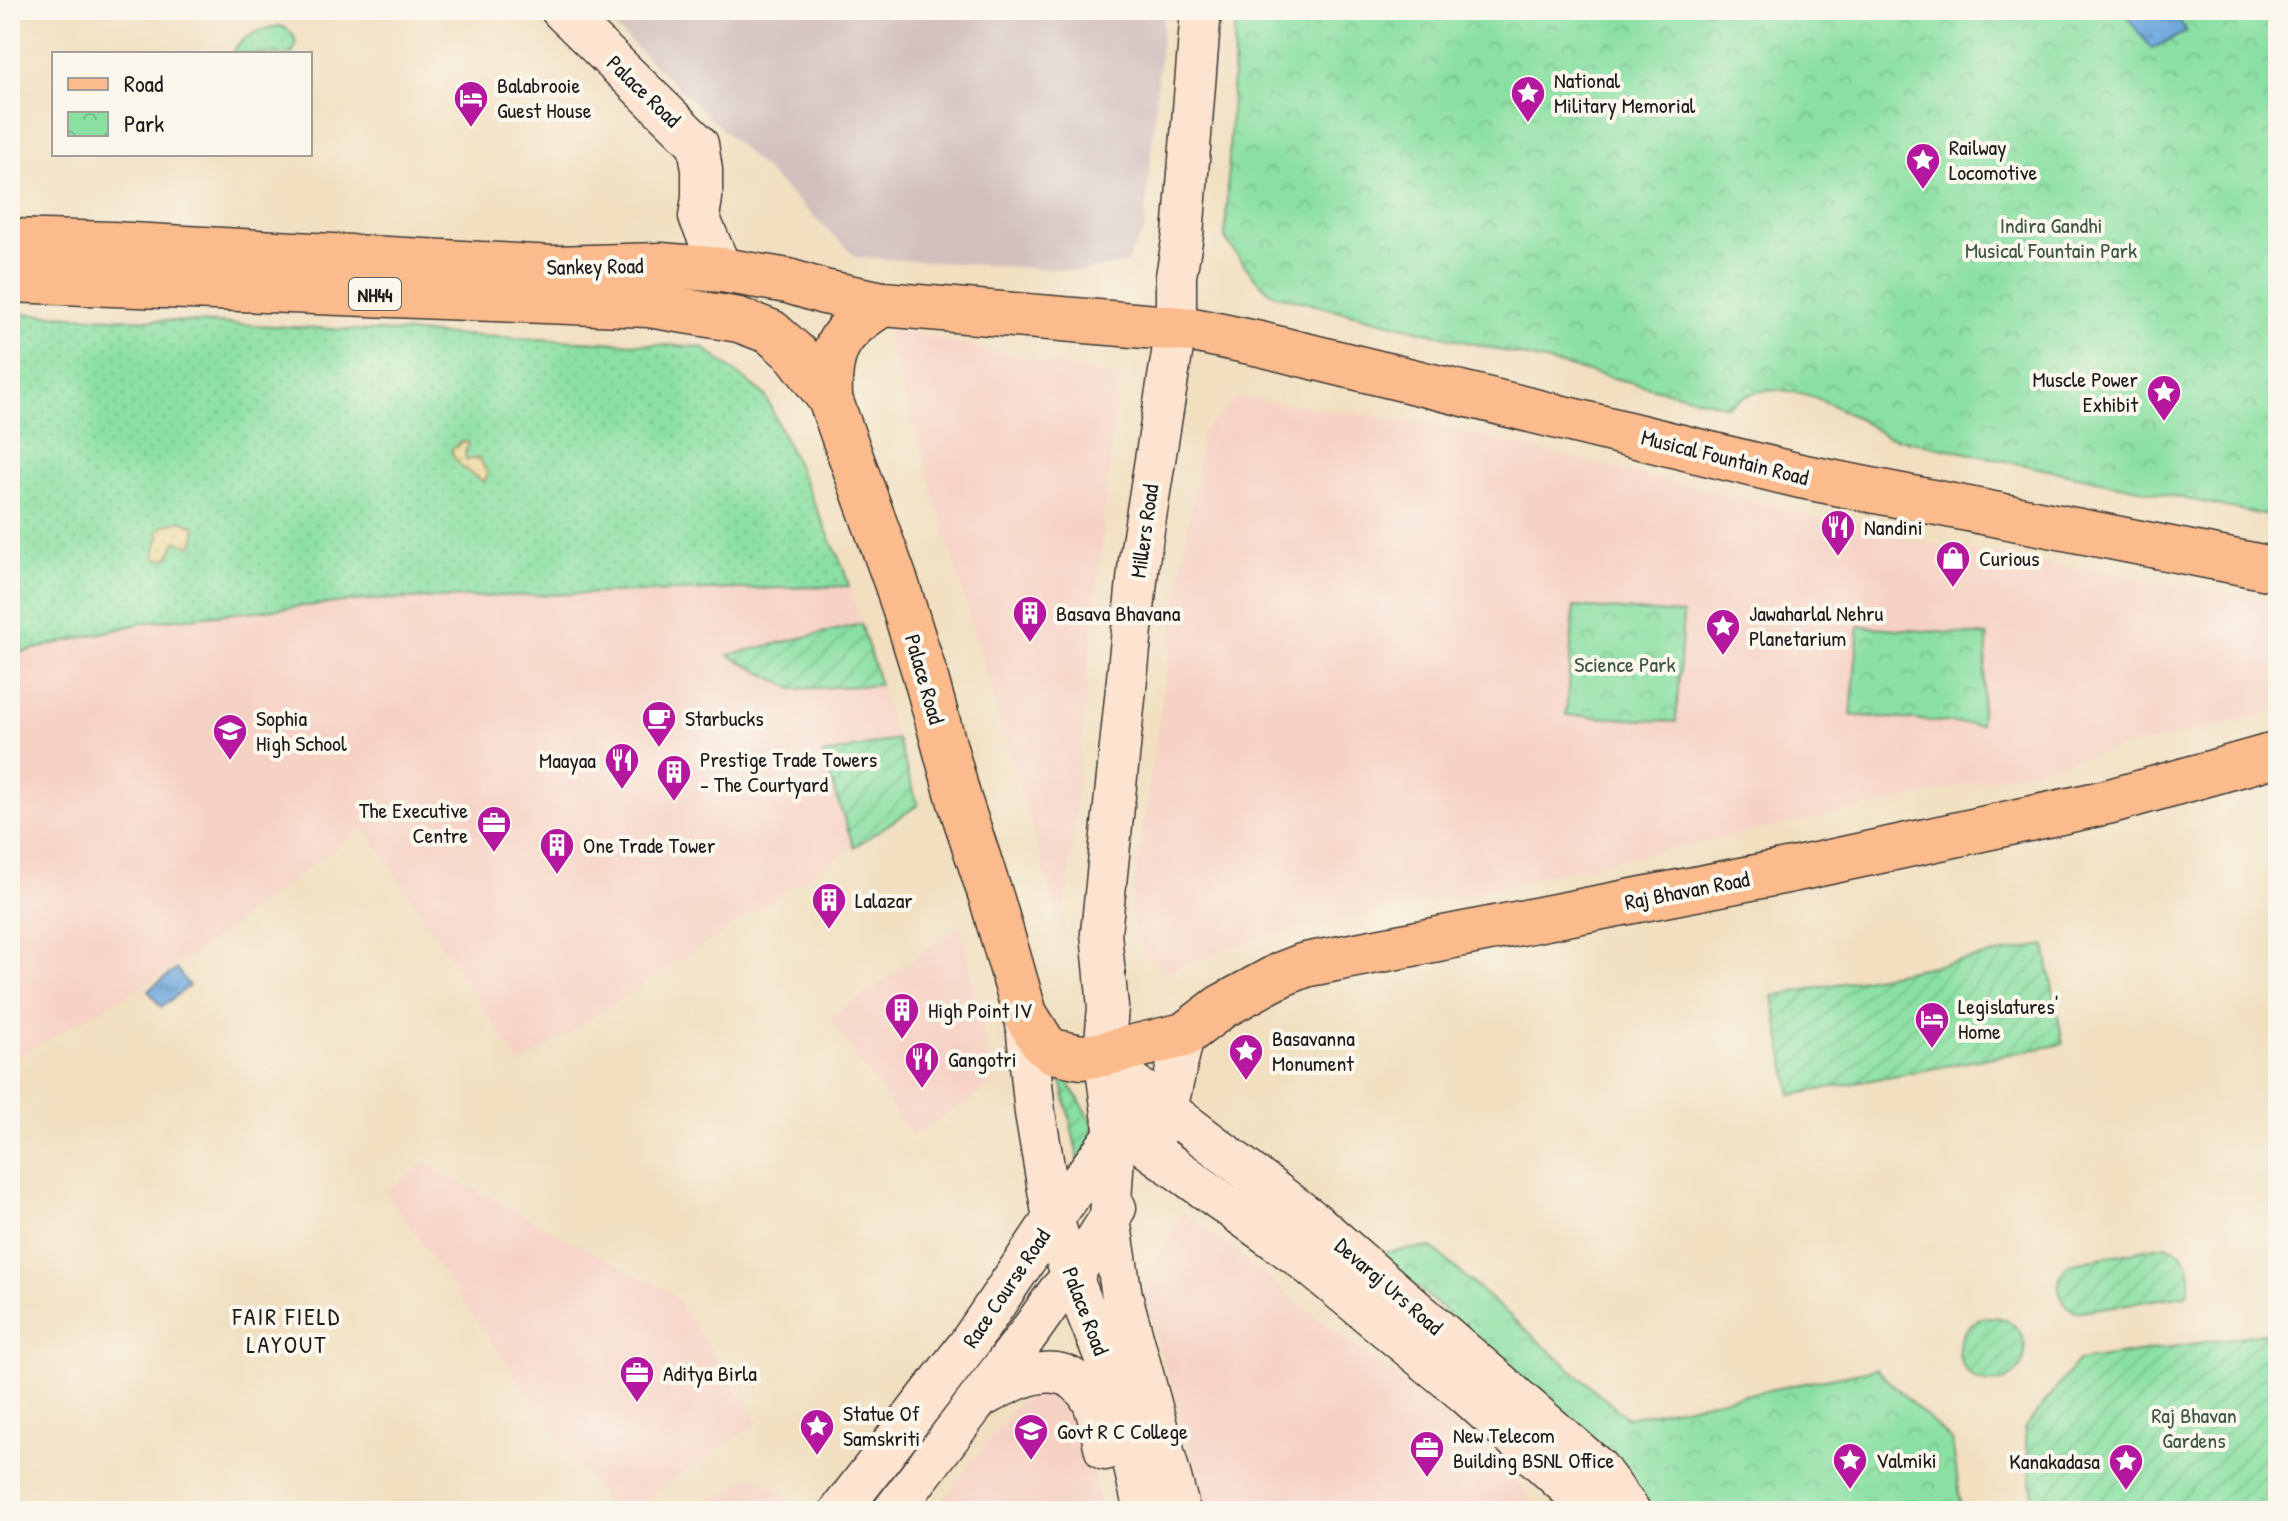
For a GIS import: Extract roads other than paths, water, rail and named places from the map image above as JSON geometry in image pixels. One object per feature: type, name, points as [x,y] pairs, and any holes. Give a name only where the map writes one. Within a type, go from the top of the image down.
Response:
[{"type":"main road","name":"Sankey Road","points":[[10,241],[553,268],[661,265],[722,270],[788,281],[883,304],[1176,328]]},
{"type":"main road","name":"Palace Road","points":[[722,270],[739,320]]},
{"type":"main road","name":"Sankey Road","points":[[10,280],[649,305],[739,320],[771,332],[797,355]]},
{"type":"main road","points":[[830,399],[829,370],[838,343],[857,319],[883,304]]},
{"type":"main road","name":"Musical Fountain Road","points":[[1176,328],[1212,333],[1800,476],[2278,570]]},
{"type":"main road","name":"Palace Road","points":[[797,355],[830,399],[897,585],[1025,1014],[1043,1043],[1052,1051],[1081,1057],[1125,1097],[1184,1035]]},
{"type":"main road","name":"Raj Bhavan Road","points":[[1184,1035],[1221,1007],[1305,965],[1797,869],[2076,809],[2278,754]]},
{"type":"street","name":"Palace Road","points":[[561,10],[698,144],[702,170],[699,217],[722,270]]},
{"type":"street","name":"Millers Road","points":[[1125,1097],[1108,1007],[1101,933],[1139,561],[1176,328],[1176,276],[1183,235],[1201,10]]},
{"type":"street","name":"Palace Road","points":[[1025,1014],[1035,1113],[1053,1219],[1072,1277],[1115,1383],[1144,1511]]},
{"type":"street","points":[[1167,1109],[1184,1035]]},
{"type":"street","name":"Devaraj Urs Road","points":[[1125,1097],[1167,1109],[1316,1223],[1598,1468],[1630,1511]]},
{"type":"street","name":"Devaraj Urs Road","points":[[1125,1097],[1302,1259],[1467,1395],[1569,1488],[1589,1511]]},
{"type":"street","name":"Race Course Road","points":[[893,1511],[1072,1277],[1110,1219],[1125,1097]]},
{"type":"street","name":"Race Course Road","points":[[840,1511],[949,1370],[1053,1219],[1125,1097]]},
{"type":"street","name":"Palace Road","points":[[1110,1219],[1122,1296],[1180,1511]]},
{"type":"street","name":"Palace Road","points":[[980,1398],[1021,1376],[1061,1374],[1076,1378],[1093,1403],[1121,1511]]},
{"type":"water","points":[[2125,10],[2175,10],[2186,32],[2152,49]]},
{"type":"water","points":[[177,969],[189,986],[161,1007],[148,990]]},
{"type":"place","name":"National Military Memorial","points":[[1528,124]]},
{"type":"place","name":"Balabrooie Guest House","points":[[471,129]]},
{"type":"place","name":"Railway Locomotive","points":[[1923,191]]},
{"type":"place","name":"Muscle Power Exhibit","points":[[2164,423]]},
{"type":"place","name":"Nandini","points":[[1838,558]]},
{"type":"place","name":"Curious","points":[[1953,589]]},
{"type":"place","name":"Basava Bhavana","points":[[1030,644]]},
{"type":"place","name":"Jawaharlal Nehru Planetarium","points":[[1723,657]]},
{"type":"place","name":"Starbucks","points":[[659,749]]},
{"type":"place","name":"Sophia High School","points":[[230,762]]},
{"type":"place","name":"Maayaa","points":[[622,791]]},
{"type":"place","name":"Prestige Trade Towers - The Courtyard","points":[[674,803]]},
{"type":"place","name":"The Executive Centre","points":[[494,854]]},
{"type":"place","name":"One Trade Tower","points":[[557,876]]},
{"type":"place","name":"Lalazar","points":[[829,931]]},
{"type":"place","name":"High Point IV","points":[[902,1041]]},
{"type":"place","name":"Legislatures' Home","points":[[1932,1050]]},
{"type":"place","name":"Basavanna Monument","points":[[1246,1082]]},
{"type":"place","name":"Gangotri","points":[[922,1090]]},
{"type":"place","name":"Aditya Birla","points":[[637,1404]]},
{"type":"place","name":"Statue Of Samskriti","points":[[817,1457]]},
{"type":"place","name":"Govt R C College","points":[[1031,1462]]},
{"type":"place","name":"New Telecom Building BSNL Office","points":[[1427,1479]]},
{"type":"place","name":"Valmiki","points":[[1850,1491]]},
{"type":"place","name":"Kanakadasa","points":[[2126,1492]]},
{"type":"district","name":"FAIR FIELD LAYOUT","points":[[287,1330]]},
{"type":"park label","name":"Indira Gandhi Musical Fountain Park","points":[[2051,238]]},
{"type":"park label","name":"Science Park","points":[[1625,664]]},
{"type":"park label","name":"Raj Bhavan Gardens","points":[[2194,1428]]}]
